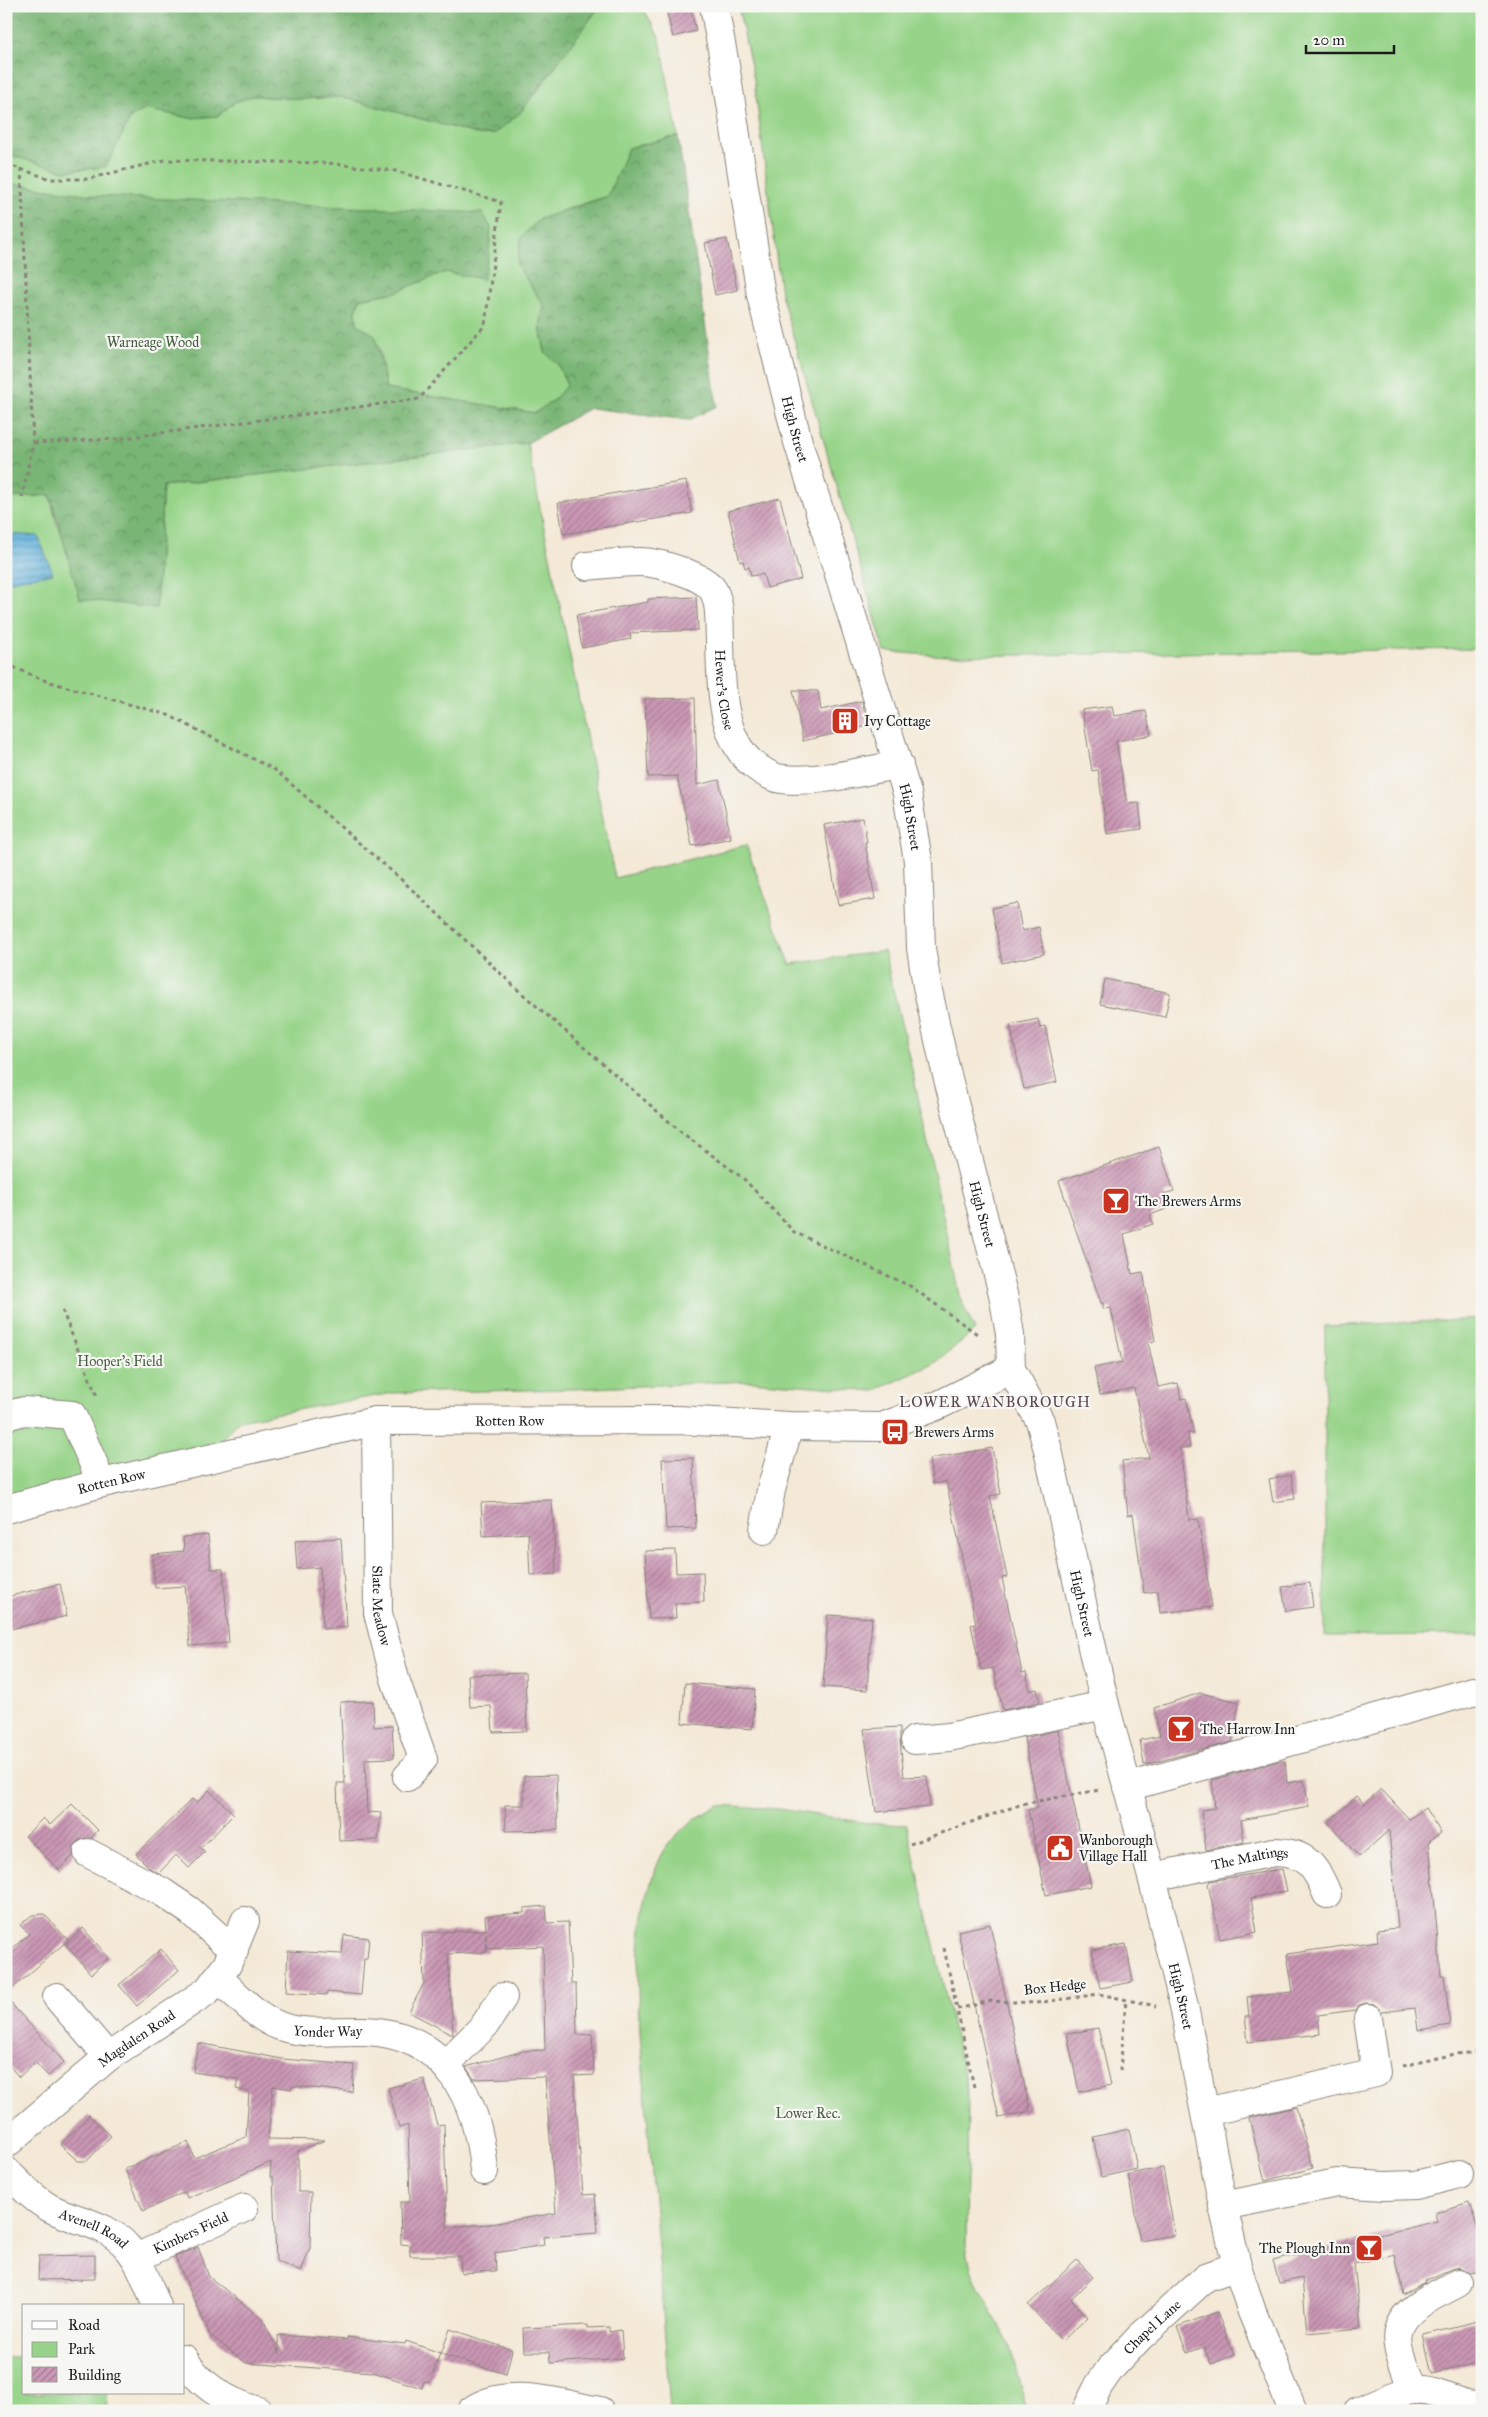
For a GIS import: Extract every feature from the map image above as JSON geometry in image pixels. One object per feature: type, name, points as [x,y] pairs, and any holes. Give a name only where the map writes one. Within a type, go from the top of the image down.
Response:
[{"type":"street","name":"High Street","points":[[714,6],[761,295],[798,442],[909,801],[917,852],[921,948],[927,986],[944,1063],[1003,1294],[1010,1334],[1011,1369],[1040,1421],[1048,1450],[1105,1705],[1152,1877],[1184,2006],[1223,2206],[1237,2266],[1252,2312],[1292,2411]]},
{"type":"street","name":"Hewer's Close","points":[[587,566],[642,562],[689,574],[703,581],[712,590],[719,611],[726,715],[736,744],[745,757],[767,774],[780,779],[802,779],[898,765]]},
{"type":"street","name":"Rotten Row","points":[[6,1509],[98,1484],[376,1421],[678,1420],[789,1426],[882,1427],[938,1405],[1011,1369]]},
{"type":"street","points":[[6,1416],[24,1411],[72,1415],[95,1467],[98,1484]]},
{"type":"street","name":"Slate Meadow","points":[[376,1421],[378,1613],[395,1679],[423,1759],[407,1777]]},
{"type":"street","points":[[764,1530],[771,1490],[789,1426]]},
{"type":"street","points":[[1127,1786],[1473,1690]]},
{"type":"street","points":[[915,1740],[949,1737],[1105,1705]]},
{"type":"street","name":"The Maltings","points":[[1152,1877],[1274,1852],[1286,1852],[1294,1853],[1315,1869],[1327,1894]]},
{"type":"street","points":[[88,1853],[162,1892],[190,1911],[234,1951]]},
{"type":"street","name":"Magdalen Road","points":[[6,2144],[108,2057],[189,2005],[207,1991],[219,1979],[234,1951],[245,1921]]},
{"type":"street","name":"Yonder Way","points":[[219,1979],[260,2015],[285,2028],[300,2031],[366,2031],[396,2035],[427,2050],[446,2064],[455,2076],[472,2108],[479,2130],[484,2171]]},
{"type":"street","points":[[57,1997],[108,2057]]},
{"type":"street","points":[[446,2064],[484,2026],[502,1997]]},
{"type":"street","points":[[1206,2112],[1376,2073],[1368,2018]]},
{"type":"street","name":"Avenell Road","points":[[6,2171],[29,2194],[50,2208],[102,2227],[112,2233],[136,2258],[156,2304]]},
{"type":"street","points":[[1223,2206],[1337,2182],[1385,2186],[1416,2185],[1459,2174]]},
{"type":"street","name":"Kimbers Field","points":[[136,2258],[244,2208]]},
{"type":"street","name":"Chapel Lane","points":[[1086,2411],[1099,2385],[1110,2369],[1139,2338],[1206,2277],[1237,2266]]},
{"type":"street","points":[[1413,2391],[1398,2345],[1398,2326],[1408,2312],[1458,2283]]},
{"type":"street","points":[[185,2360],[203,2383],[231,2402],[258,2411]]},
{"type":"street","points":[[1358,2411],[1413,2391],[1437,2393],[1472,2406],[1482,2404]]},
{"type":"street","points":[[471,2411],[488,2401],[504,2398],[537,2400],[600,2411]]},
{"type":"path","points":[[6,164],[50,179],[87,179],[166,160],[328,163],[396,171],[501,202],[484,325],[419,400],[116,439],[33,443]]},
{"type":"path","points":[[21,168],[33,443],[22,497]]},
{"type":"path","points":[[6,664],[46,680],[168,714],[275,770],[404,882],[517,989],[651,1106],[681,1132],[744,1179],[794,1232],[910,1286],[975,1330],[1011,1369]]},
{"type":"path","points":[[910,1844],[1022,1804],[1080,1792],[1127,1786]]},
{"type":"path","points":[[944,1948],[974,2087]]},
{"type":"path","name":"Box Hedge","points":[[957,2009],[991,2001],[1036,2002],[1099,1994],[1156,2006],[1184,2006]]},
{"type":"path","points":[[1120,2072],[1126,2000]]},
{"type":"path","points":[[1376,2073],[1455,2054],[1482,2052]]},
{"type":"green space","points":[[6,6],[600,6],[520,113],[494,134],[480,135],[342,97],[301,99],[253,96],[235,102],[218,116],[189,118],[146,109],[131,117],[106,167],[65,171],[6,154]]},
{"type":"green space","points":[[600,6],[642,6],[660,39],[678,136],[628,148],[608,196],[561,211],[517,265],[544,306],[540,327],[545,352],[558,365],[567,385],[554,400],[535,413],[386,389],[379,347],[357,324],[356,311],[359,299],[396,292],[445,272],[98,196],[6,183],[6,154],[15,155],[122,131],[131,117],[146,109],[189,118],[218,116],[235,102],[253,96],[301,99],[342,97],[480,135],[494,134],[538,91],[589,18]]},
{"type":"green space","points":[[738,6],[1482,6],[1482,649],[947,656],[885,652],[781,294],[754,80]]},
{"type":"green space","name":"Warneage Wood","points":[[678,136],[717,406],[689,420],[590,408],[527,443],[163,486],[156,608],[80,599],[50,495],[6,498],[6,183],[98,196],[482,213],[491,227],[489,254],[483,279],[445,272],[396,292],[360,299],[356,311],[357,324],[375,335],[386,389],[535,413],[554,400],[567,385],[558,365],[545,352],[540,327],[544,306],[517,265],[521,238],[539,219],[608,196],[628,148]]},
{"type":"green space","name":"Hooper's Field","points":[[527,443],[615,878],[746,845],[790,964],[884,951],[912,1069],[961,1300],[975,1330],[934,1364],[874,1391],[749,1381],[572,1389],[393,1393],[239,1420],[204,1459],[6,1509],[6,498],[50,495],[57,526],[156,607],[163,486]]},
{"type":"green space","points":[[1482,1319],[1482,1635],[1325,1636],[1325,1326]]},
{"type":"green space","name":"Lower Rec.","points":[[718,1805],[779,1809],[868,1823],[907,1825],[968,2095],[966,2246],[971,2269],[979,2288],[1009,2344],[1027,2411],[670,2411],[640,2027],[639,1958],[642,1924],[648,1892],[664,1851],[676,1835],[700,1816]]},
{"type":"green space","points":[[6,2357],[22,2357],[22,2394],[107,2394],[108,2411],[6,2411]]},
{"type":"water","points":[[6,534],[38,536],[53,573],[6,582]]},
{"type":"building","points":[[690,7],[696,31],[673,37],[667,13]]},
{"type":"building","points":[[727,239],[737,290],[715,295],[705,243]]},
{"type":"building","points":[[686,481],[692,513],[563,534],[558,503]]},
{"type":"building","points":[[780,498],[801,579],[767,588],[763,574],[751,576],[749,567],[745,568],[743,561],[740,562],[728,511]]},
{"type":"building","points":[[696,597],[698,630],[630,633],[631,639],[582,648],[576,615],[648,602],[648,599]]},
{"type":"building","points":[[793,690],[818,691],[821,710],[862,701],[868,726],[803,741]]},
{"type":"building","points":[[695,698],[697,785],[719,780],[731,838],[692,846],[677,776],[648,777],[645,699]]},
{"type":"building","points":[[1112,706],[1114,716],[1146,711],[1151,735],[1116,741],[1127,804],[1139,803],[1142,829],[1107,834],[1098,770],[1092,771],[1082,710]]},
{"type":"building","points":[[863,818],[867,842],[865,842],[875,899],[838,905],[824,825]]},
{"type":"building","points":[[1017,903],[1022,931],[1039,927],[1044,954],[1002,963],[992,908]]},
{"type":"building","points":[[1105,979],[1170,993],[1165,1017],[1100,1004]]},
{"type":"building","points":[[1038,1019],[1040,1028],[1045,1026],[1057,1082],[1024,1089],[1010,1025]]},
{"type":"building","points":[[1159,1147],[1174,1191],[1164,1194],[1169,1208],[1150,1215],[1153,1224],[1124,1234],[1132,1274],[1143,1272],[1155,1341],[1148,1342],[1158,1387],[1178,1383],[1181,1399],[1186,1398],[1194,1434],[1188,1433],[1190,1447],[1180,1448],[1189,1520],[1198,1519],[1212,1607],[1160,1613],[1158,1591],[1144,1593],[1133,1514],[1128,1515],[1122,1461],[1149,1458],[1134,1388],[1100,1395],[1094,1368],[1122,1362],[1111,1308],[1103,1309],[1103,1303],[1101,1303],[1059,1181]]},
{"type":"building","points":[[992,1448],[1001,1494],[990,1496],[1007,1577],[1002,1578],[1022,1673],[1026,1672],[1030,1691],[1037,1689],[1040,1702],[1003,1710],[993,1668],[981,1670],[971,1625],[976,1624],[946,1481],[933,1484],[929,1459]]},
{"type":"building","points":[[693,1458],[696,1528],[666,1529],[662,1459]]},
{"type":"building","points":[[1291,1475],[1295,1499],[1273,1502],[1269,1479]]},
{"type":"building","points":[[552,1500],[556,1574],[530,1575],[528,1533],[483,1536],[481,1503]]},
{"type":"building","points":[[208,1535],[211,1569],[223,1569],[229,1643],[190,1646],[185,1586],[155,1588],[152,1554],[184,1551],[183,1537]]},
{"type":"building","points":[[341,1538],[347,1627],[323,1629],[320,1567],[297,1569],[295,1541]]},
{"type":"building","points":[[675,1550],[676,1573],[703,1572],[704,1602],[675,1603],[676,1618],[649,1619],[645,1551]]},
{"type":"building","points":[[1310,1583],[1313,1607],[1286,1611],[1282,1587]]},
{"type":"building","points":[[60,1584],[67,1616],[6,1630],[6,1597]]},
{"type":"building","points":[[828,1615],[872,1618],[867,1690],[823,1687]]},
{"type":"building","points":[[525,1673],[527,1731],[493,1732],[491,1706],[470,1707],[468,1675]]},
{"type":"building","points":[[685,1683],[755,1689],[752,1729],[682,1723]]},
{"type":"building","points":[[1200,1693],[1239,1702],[1232,1742],[1144,1765],[1140,1740],[1160,1736],[1154,1708]]},
{"type":"building","points":[[373,1701],[374,1727],[392,1726],[394,1758],[365,1759],[367,1813],[381,1812],[378,1840],[339,1841],[337,1783],[345,1783],[340,1702]]},
{"type":"building","points":[[900,1727],[904,1777],[927,1776],[930,1807],[876,1812],[864,1729]]},
{"type":"building","name":"Wanborough Village Hall","points":[[1058,1730],[1091,1886],[1046,1895],[1028,1810],[1038,1808],[1024,1738]]},
{"type":"building","points":[[1278,1761],[1285,1761],[1287,1783],[1304,1780],[1309,1807],[1241,1820],[1244,1842],[1206,1850],[1201,1810],[1215,1808],[1212,1780]]},
{"type":"building","points":[[556,1775],[558,1830],[506,1831],[505,1805],[524,1805],[524,1776]]},
{"type":"building","points":[[1381,1789],[1409,1819],[1425,1808],[1441,1833],[1429,1841],[1441,1976],[1444,1976],[1450,2025],[1418,2030],[1415,2008],[1382,2012],[1374,2004],[1366,2003],[1359,2005],[1355,2010],[1318,2015],[1320,2034],[1248,2042],[1245,2016],[1249,2016],[1247,1997],[1293,1992],[1287,1954],[1378,1941],[1377,1930],[1398,1928],[1389,1830],[1359,1857],[1328,1822],[1357,1796],[1364,1804]]},
{"type":"building","points":[[209,1790],[234,1814],[201,1848],[205,1852],[189,1868],[176,1855],[159,1873],[151,1869],[136,1854],[192,1799],[197,1803]]},
{"type":"building","points":[[72,1804],[98,1830],[91,1838],[79,1840],[74,1846],[73,1856],[59,1870],[25,1836],[43,1818],[50,1825]]},
{"type":"building","points":[[1282,1869],[1287,1891],[1251,1898],[1257,1932],[1220,1939],[1208,1884],[1210,1881]]},
{"type":"building","points":[[546,1906],[547,1923],[568,1922],[571,1984],[576,1984],[577,2035],[592,2034],[594,2075],[574,2076],[583,2195],[595,2194],[598,2233],[543,2237],[544,2245],[495,2253],[496,2271],[461,2273],[460,2256],[410,2256],[410,2245],[401,2244],[400,2202],[410,2202],[408,2125],[399,2128],[388,2088],[424,2079],[437,2125],[444,2124],[447,2227],[491,2224],[556,2213],[545,2077],[474,2079],[466,2067],[523,2051],[545,2050],[543,1946],[487,1949],[486,1935],[487,1952],[448,1954],[453,2035],[409,2012],[424,1983],[422,1933],[486,1930],[485,1916],[524,1913],[524,1908]]},
{"type":"building","points":[[44,1914],[68,1940],[6,1994],[6,1954],[29,1934],[20,1925],[32,1915]]},
{"type":"building","points":[[990,1924],[1030,2111],[999,2118],[958,1931]]},
{"type":"building","points":[[83,1928],[109,1958],[91,1974],[65,1944]]},
{"type":"building","points":[[344,1935],[369,1938],[367,1959],[364,1959],[361,1995],[327,1992],[327,1995],[286,1992],[288,1951],[342,1954]]},
{"type":"building","points":[[1126,1944],[1133,1982],[1100,1988],[1092,1950]]},
{"type":"building","points":[[161,1949],[179,1970],[137,2006],[119,1985]]},
{"type":"building","points":[[6,1998],[64,2062],[48,2076],[35,2062],[19,2077],[6,2062]]},
{"type":"building","points":[[1098,2028],[1111,2085],[1079,2092],[1067,2034]]},
{"type":"building","points":[[198,2043],[282,2059],[354,2065],[352,2092],[292,2086],[291,2089],[273,2086],[268,2139],[325,2140],[298,2151],[298,2192],[311,2192],[310,2248],[301,2272],[276,2261],[273,2177],[270,2177],[271,2162],[187,2198],[185,2192],[143,2211],[125,2169],[188,2142],[194,2158],[246,2137],[249,2092],[236,2089],[238,2079],[193,2072]]},
{"type":"building","points":[[1296,2107],[1313,2168],[1265,2181],[1249,2118]]},
{"type":"building","points":[[89,2115],[111,2136],[87,2161],[78,2161],[60,2145]]},
{"type":"building","points":[[1129,2129],[1137,2169],[1101,2177],[1093,2137]]},
{"type":"building","points":[[1163,2168],[1175,2235],[1140,2241],[1128,2174]]},
{"type":"building","points":[[1469,2202],[1482,2243],[1482,2271],[1469,2273],[1459,2267],[1451,2269],[1424,2281],[1425,2283],[1403,2294],[1395,2254],[1354,2264],[1361,2328],[1307,2333],[1302,2278],[1279,2283],[1273,2261],[1437,2221],[1435,2213]]},
{"type":"building","points":[[198,2247],[209,2277],[263,2319],[279,2354],[278,2335],[347,2340],[347,2337],[405,2344],[406,2341],[440,2353],[430,2383],[424,2381],[422,2388],[373,2372],[246,2363],[210,2335],[175,2257]]},
{"type":"building","points":[[95,2255],[95,2279],[38,2280],[39,2256]]},
{"type":"building","points":[[1077,2260],[1093,2277],[1071,2299],[1088,2317],[1062,2341],[1028,2305]]},
{"type":"building","points":[[1217,2312],[1234,2355],[1211,2364],[1204,2347],[1187,2353],[1177,2327]]},
{"type":"building","points":[[1482,2320],[1482,2362],[1432,2374],[1423,2334]]},
{"type":"building","points":[[588,2325],[588,2328],[609,2327],[609,2332],[621,2330],[623,2358],[550,2363],[549,2352],[524,2352],[523,2328]]},
{"type":"building","points":[[450,2329],[512,2350],[506,2374],[441,2354]]},
{"type":"place","name":"Ivy Cottage","points":[[845,721]]},
{"type":"place","name":"The Brewers Arms","points":[[1116,1201]]},
{"type":"place","name":"Brewers Arms","points":[[895,1432]]},
{"type":"place","name":"The Harrow Inn","points":[[1181,1729]]},
{"type":"place","name":"Wanborough Village Hall","points":[[1060,1848]]},
{"type":"place","name":"The Plough Inn","points":[[1369,2248]]},
{"type":"district","name":"LOWER WANBOROUGH","points":[[995,1402]]}]
